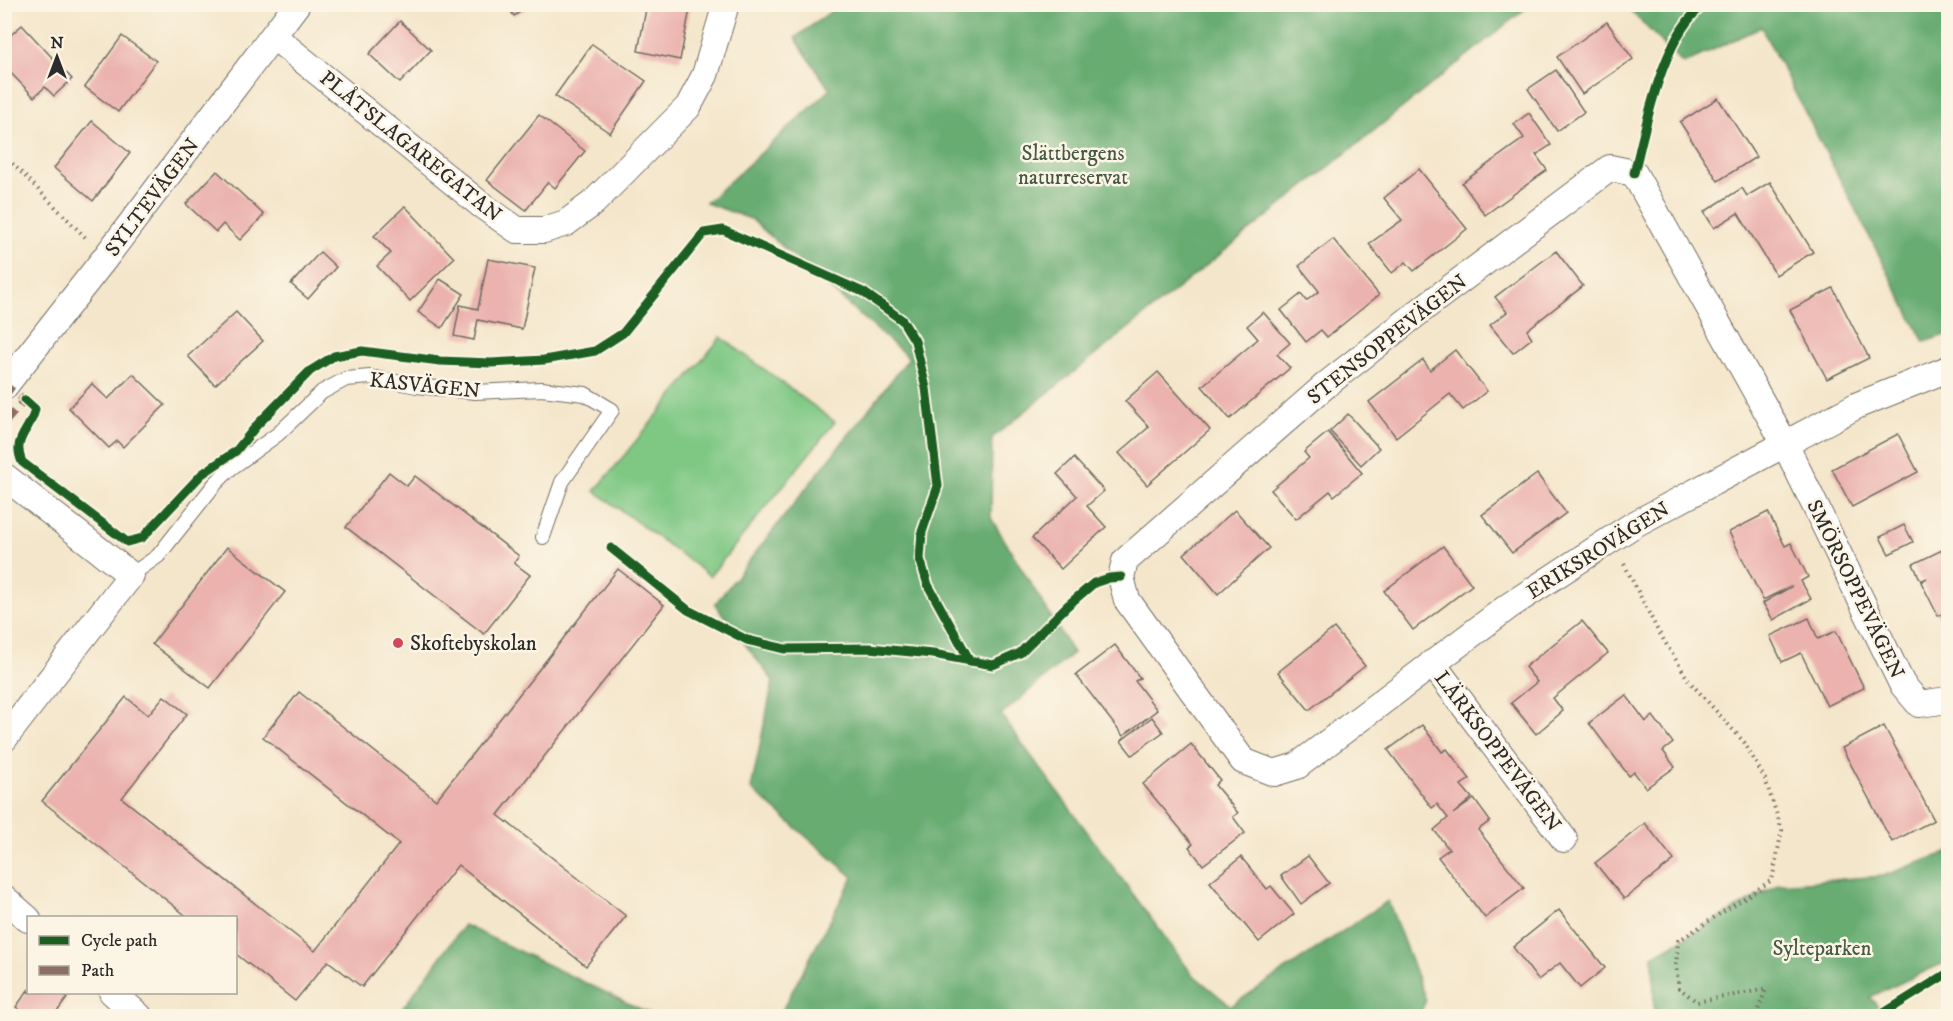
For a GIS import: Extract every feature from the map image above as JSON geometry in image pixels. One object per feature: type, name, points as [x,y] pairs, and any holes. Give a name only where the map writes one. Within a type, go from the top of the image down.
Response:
[{"type":"street","name":"SYLTEVÄGEN","points":[[4,387],[105,258],[297,4]]},
{"type":"street","name":"PLÅTSLAGAREGATAN","points":[[273,36],[480,204],[517,230],[544,230],[566,223],[593,203],[688,107],[705,75],[726,4]]},
{"type":"street","name":"STENSOPPEVÄGEN","points":[[1274,773],[1243,761],[1127,600],[1121,577],[1125,561],[1327,384],[1429,303],[1610,168],[1634,173],[1785,444]]},
{"type":"street","name":"ERIKSROVÄGEN","points":[[1274,773],[1297,766],[1509,606],[1633,525],[1858,405],[1948,369]]},
{"type":"street","name":"SMÖRSOPPEVÄGEN","points":[[1785,444],[1902,684],[1919,704],[1948,700]]},
{"type":"street","points":[[4,476],[131,575]]},
{"type":"street","name":"KASVÄGEN","points":[[4,739],[131,575]]},
{"type":"street","name":"LÄRKSOPPEVÄGEN","points":[[1431,663],[1564,839]]},
{"type":"street","points":[[4,898],[27,918]]},
{"type":"street","points":[[113,994],[139,1017]]},
{"type":"lane","name":"KASVÄGEN","points":[[131,575],[158,556],[215,484],[231,468],[278,434],[322,392],[346,379],[370,377],[417,386],[475,392],[542,389],[585,394],[612,410],[562,482],[543,537]]},
{"type":"path","points":[[4,155],[87,240],[94,231]]},
{"type":"path","points":[[1612,539],[1658,628],[1689,681],[1744,742],[1765,779],[1782,830],[1772,880],[1678,941],[1676,965],[1679,988],[1697,1002],[1766,989],[1756,1017]]},
{"type":"green space","name":"Slättbergens naturreservat","points":[[841,4],[1530,5],[992,438],[991,518],[1073,653],[1001,715],[1192,974],[1231,1006],[1388,901],[1426,1000],[1419,1016],[779,1016],[853,877],[751,789],[773,681],[715,604],[909,358],[751,219],[706,203],[830,90],[795,38]]},
{"type":"green space","points":[[1625,5],[1948,5],[1948,334],[1924,342],[1761,27],[1683,64]]},
{"type":"green space","points":[[721,337],[835,422],[710,576],[595,491]]},
{"type":"green space","name":"Sylteparken","points":[[1948,852],[1948,961],[1870,997],[1886,1016],[1648,1016],[1654,1013],[1653,956],[1779,884],[1883,876]]},
{"type":"green space","points":[[464,925],[655,1016],[397,1016]]},
{"type":"building","points":[[647,4],[691,4],[680,60],[638,51]]},
{"type":"building","points":[[506,5],[531,5],[514,16]]},
{"type":"building","points":[[400,21],[431,50],[400,83],[369,54]]},
{"type":"building","points":[[1607,22],[1633,59],[1582,94],[1557,57]]},
{"type":"building","points":[[22,25],[72,79],[54,96],[45,87],[34,97],[4,66],[4,41]]},
{"type":"building","points":[[122,36],[156,61],[118,112],[85,87]]},
{"type":"building","points":[[592,44],[646,81],[610,133],[555,96]]},
{"type":"building","points":[[1556,70],[1584,112],[1557,131],[1528,89]]},
{"type":"building","points":[[1718,98],[1756,157],[1718,181],[1680,122]]},
{"type":"building","points":[[1529,113],[1551,145],[1536,155],[1547,170],[1485,215],[1462,183],[1524,138],[1514,124]]},
{"type":"building","points":[[539,115],[585,151],[555,188],[548,182],[526,210],[487,180]]},
{"type":"building","points":[[92,121],[130,153],[93,201],[54,168]]},
{"type":"building","points":[[1419,169],[1467,229],[1414,271],[1406,262],[1392,273],[1369,244],[1402,220],[1384,198]]},
{"type":"building","points":[[217,171],[264,215],[240,240],[223,224],[216,232],[186,204]]},
{"type":"building","points":[[1770,182],[1813,252],[1776,275],[1738,213],[1714,228],[1704,212],[1742,188],[1747,196]]},
{"type":"building","points":[[405,206],[454,258],[410,301],[377,266],[391,253],[374,236]]},
{"type":"building","points":[[1333,239],[1379,295],[1327,337],[1321,330],[1306,342],[1281,310],[1301,294],[1306,301],[1319,291],[1299,266]]},
{"type":"building","points":[[1556,251],[1583,286],[1527,330],[1532,338],[1513,353],[1490,325],[1507,312],[1495,297]]},
{"type":"building","points":[[320,252],[336,267],[308,299],[291,284]]},
{"type":"building","points":[[488,259],[535,268],[522,329],[478,320],[474,340],[454,336],[460,305],[478,309]]},
{"type":"building","points":[[440,279],[464,294],[442,328],[418,312]]},
{"type":"building","points":[[1833,288],[1869,358],[1827,379],[1790,310]]},
{"type":"building","points":[[236,312],[263,341],[215,385],[188,356]]},
{"type":"building","points":[[1263,312],[1290,343],[1277,354],[1290,368],[1230,419],[1202,386],[1258,339],[1247,326]]},
{"type":"building","points":[[1455,350],[1487,391],[1463,410],[1450,394],[1396,437],[1369,402],[1423,360],[1430,370]]},
{"type":"building","points":[[1158,372],[1210,430],[1147,485],[1119,453],[1149,427],[1125,401]]},
{"type":"building","points":[[133,374],[165,405],[123,447],[117,441],[109,448],[69,408],[92,384],[108,399]]},
{"type":"building","points":[[1348,414],[1379,448],[1361,465],[1330,431]]},
{"type":"building","points":[[1328,432],[1362,473],[1334,496],[1330,491],[1296,519],[1271,490],[1309,458],[1304,452]]},
{"type":"building","points":[[1898,434],[1918,472],[1852,507],[1832,469]]},
{"type":"building","points":[[1074,458],[1104,491],[1087,506],[1106,527],[1061,569],[1032,538],[1077,496],[1057,474]]},
{"type":"building","points":[[389,472],[407,486],[415,476],[519,556],[514,563],[530,575],[484,634],[346,527]]},
{"type":"building","points":[[1537,474],[1566,513],[1512,553],[1482,515]]},
{"type":"building","points":[[1235,510],[1269,548],[1218,594],[1184,554]]},
{"type":"building","points":[[1768,512],[1785,546],[1791,543],[1808,577],[1801,581],[1811,599],[1773,620],[1763,603],[1792,586],[1763,600],[1729,532]]},
{"type":"building","points":[[1904,525],[1913,542],[1889,554],[1880,537]]},
{"type":"building","points":[[1443,546],[1472,585],[1413,630],[1384,591]]},
{"type":"building","points":[[227,547],[285,592],[210,688],[152,644]]},
{"type":"building","points":[[1946,548],[1948,554],[1948,629],[1941,614],[1938,616],[1921,582],[1927,578],[1921,581],[1913,564]]},
{"type":"building","points":[[618,569],[664,605],[498,815],[626,916],[586,966],[458,865],[362,987],[328,961],[295,1001],[237,955],[237,916],[186,916],[42,801],[126,697],[148,715],[164,696],[187,714],[122,798],[315,951],[399,844],[263,737],[299,692],[436,800]]},
{"type":"building","points":[[1809,618],[1818,639],[1836,631],[1864,688],[1827,706],[1801,653],[1782,662],[1770,636]]},
{"type":"building","points":[[1582,621],[1608,653],[1553,698],[1563,711],[1536,734],[1511,703],[1537,682],[1525,667]]},
{"type":"building","points":[[1334,628],[1365,666],[1309,710],[1278,672]]},
{"type":"building","points":[[1115,645],[1140,678],[1135,681],[1157,710],[1123,736],[1076,675]]},
{"type":"building","points":[[1626,695],[1646,722],[1653,716],[1673,743],[1663,751],[1675,767],[1646,788],[1634,772],[1629,776],[1589,723]]},
{"type":"building","points":[[1152,717],[1163,732],[1132,755],[1121,741]]},
{"type":"building","points":[[1422,725],[1442,752],[1447,749],[1470,779],[1461,785],[1472,798],[1453,814],[1474,799],[1490,821],[1478,830],[1524,888],[1485,918],[1438,857],[1449,849],[1434,830],[1448,818],[1437,804],[1432,808],[1388,750]]},
{"type":"building","points":[[1884,726],[1934,820],[1892,842],[1842,748]]},
{"type":"building","points":[[1191,744],[1220,780],[1215,785],[1238,813],[1233,817],[1245,833],[1203,865],[1189,847],[1193,844],[1143,784]]},
{"type":"building","points":[[1645,823],[1674,860],[1624,899],[1595,863]]},
{"type":"building","points":[[1308,856],[1329,883],[1301,904],[1281,876]]},
{"type":"building","points":[[1241,857],[1267,889],[1271,886],[1294,914],[1259,942],[1210,882]]},
{"type":"building","points":[[1559,910],[1605,968],[1580,988],[1560,963],[1538,980],[1513,947]]},
{"type":"building","points":[[27,991],[27,994],[62,994],[67,998],[54,1016],[29,1016],[16,1007]]},
{"type":"marked path","points":[[4,423],[25,400],[5,386]]},
{"type":"cycle path","points":[[1634,173],[1658,82],[1667,58],[1690,18],[1705,4]]},
{"type":"cycle path","points":[[25,400],[35,409],[20,440],[19,454],[22,462],[127,542],[142,538],[202,474],[236,451],[257,425],[310,371],[334,356],[362,351],[440,361],[491,363],[544,360],[595,351],[623,333],[704,233],[723,230],[863,292],[902,320],[915,341],[926,388],[938,486],[922,532],[920,559],[928,585],[970,661]]},
{"type":"cycle path","points":[[611,548],[688,610],[747,640],[785,649],[869,648],[933,654],[993,665],[1020,653],[1067,606],[1094,583],[1121,577]]},
{"type":"cycle path","points":[[1879,1016],[1948,973]]},
{"type":"place","name":"Skoftebyskolan","points":[[398,643]]}]
